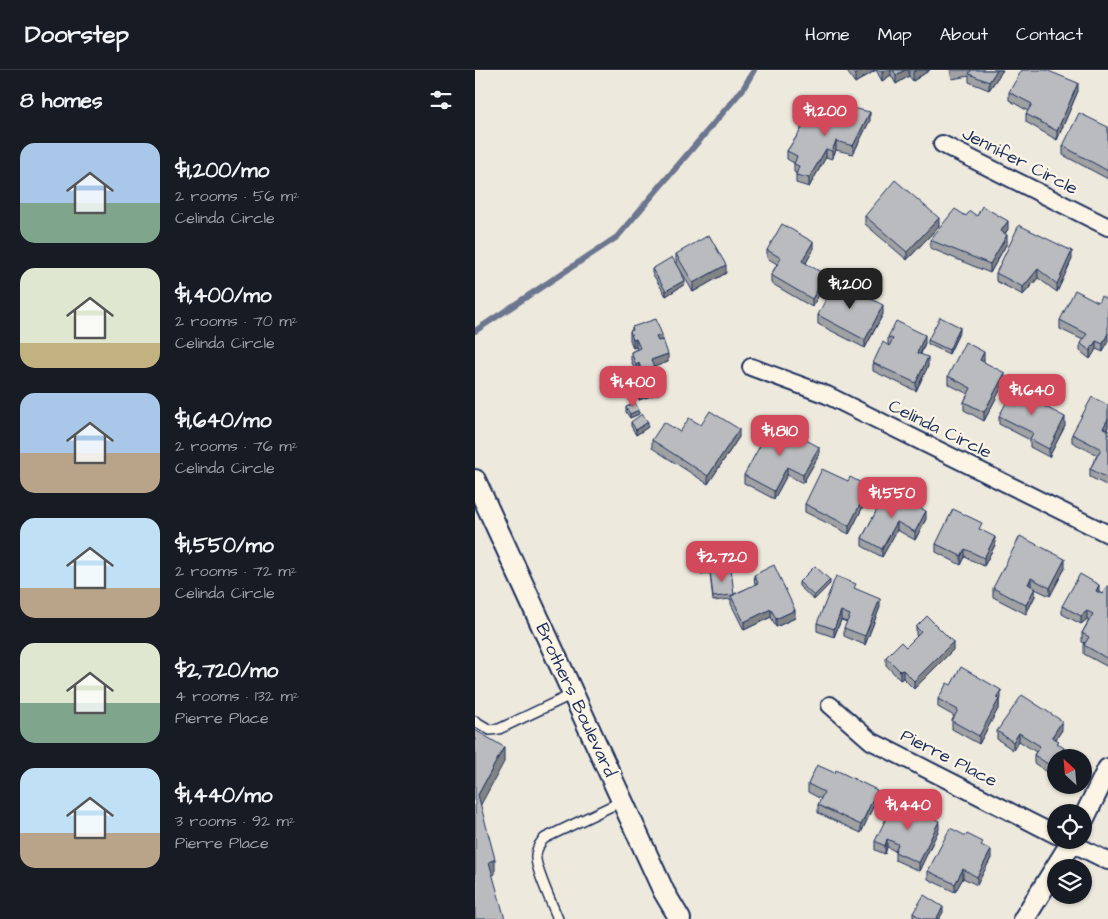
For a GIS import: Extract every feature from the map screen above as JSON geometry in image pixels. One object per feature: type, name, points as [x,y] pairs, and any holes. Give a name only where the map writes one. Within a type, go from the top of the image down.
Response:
[{"type":"street","name":"Jennifer Circle","points":[[942,144],[1108,227]]},
{"type":"street","name":"Celinda Circle","points":[[751,367],[827,395],[1108,534]]},
{"type":"street","name":"Brothers Boulevard","points":[[475,480],[664,892],[680,919]]},
{"type":"street","name":"Pierre Place","points":[[830,705],[871,741],[1047,829]]},
{"type":"street","points":[[1091,804],[1108,769]]},
{"type":"street","points":[[1024,919],[1062,849]]},
{"type":"street","name":"Pierre Place","points":[[1086,849],[1108,861]]},
{"type":"lane","points":[[475,722],[490,730],[499,729],[573,694]]},
{"type":"lane","points":[[558,919],[536,860],[537,849],[545,838],[623,801]]},
{"type":"building","points":[[851,70],[863,70],[855,75]]},
{"type":"building","points":[[893,70],[905,70],[896,75]]},
{"type":"building","points":[[971,70],[997,70],[989,82],[969,74]]},
{"type":"building","points":[[1022,70],[1046,70],[1078,83],[1057,131],[1026,114],[1032,104],[1009,92]]},
{"type":"building","points":[[844,106],[870,112],[853,146],[836,141],[832,151],[826,149],[809,178],[796,175],[799,166],[794,164],[797,156],[787,151],[803,127],[801,126],[809,111],[835,123]]},
{"type":"building","points":[[1079,113],[1108,127],[1108,171],[1063,146]]},
{"type":"building","points":[[895,180],[939,218],[907,252],[865,216]]},
{"type":"building","points":[[982,206],[1008,221],[1001,231],[1007,235],[990,264],[930,240],[955,209],[966,216],[970,211],[977,216]]},
{"type":"building","points":[[782,224],[813,242],[802,261],[826,275],[812,299],[771,275],[781,258],[767,250]]},
{"type":"building","points":[[1019,225],[1072,251],[1057,284],[1038,269],[1023,287],[996,273]]},
{"type":"building","points":[[709,235],[726,265],[693,283],[676,254]]},
{"type":"building","points":[[672,257],[685,280],[666,291],[652,269]]},
{"type":"building","points":[[835,281],[883,305],[865,340],[818,315]]},
{"type":"building","points":[[1075,290],[1098,302],[1101,296],[1108,300],[1108,333],[1103,344],[1096,341],[1090,351],[1080,343],[1087,334],[1060,320]]},
{"type":"building","points":[[940,317],[960,327],[949,350],[928,340]]},
{"type":"building","points":[[656,319],[662,335],[656,337],[658,341],[663,340],[668,354],[651,360],[660,384],[639,392],[633,372],[641,369],[639,363],[636,365],[631,352],[640,348],[636,339],[633,340],[630,331],[633,330],[632,327]]},
{"type":"building","points":[[896,321],[925,335],[917,353],[928,357],[916,383],[873,363],[883,342],[889,346],[893,339],[888,337]]},
{"type":"building","points":[[965,342],[984,352],[980,360],[1005,373],[984,412],[964,402],[971,388],[948,376]]},
{"type":"building","points":[[1017,383],[1039,395],[1036,402],[1065,417],[1049,449],[1030,439],[1033,433],[999,416]]},
{"type":"building","points":[[1092,397],[1108,405],[1108,419],[1103,428],[1108,430],[1108,478],[1090,469],[1101,449],[1072,434]]},
{"type":"building","points":[[635,403],[639,410],[630,414],[626,407]]},
{"type":"building","points":[[710,411],[739,429],[708,476],[652,440],[664,422],[680,432],[689,418],[701,425]]},
{"type":"building","points":[[642,414],[648,422],[636,430],[631,422]]},
{"type":"building","points":[[773,422],[819,447],[803,475],[787,467],[774,491],[744,475]]},
{"type":"building","points":[[822,469],[848,481],[850,477],[869,487],[849,526],[805,504]]},
{"type":"building","points":[[887,491],[926,511],[915,532],[897,522],[882,549],[862,538]]},
{"type":"building","points":[[953,509],[982,523],[979,529],[995,537],[984,558],[965,549],[961,556],[936,544]]},
{"type":"building","points":[[1020,536],[1065,559],[1050,588],[1031,578],[1028,584],[1035,588],[1026,605],[993,588]]},
{"type":"building","points":[[712,555],[713,569],[700,570],[699,556]]},
{"type":"building","points":[[774,565],[795,610],[776,619],[771,609],[744,622],[731,596],[758,583],[754,575]]},
{"type":"building","points":[[815,566],[830,580],[814,596],[799,582]]},
{"type":"building","points":[[731,568],[734,595],[713,597],[710,571]]},
{"type":"building","points":[[1080,574],[1099,585],[1096,591],[1102,594],[1108,586],[1108,659],[1084,645],[1089,637],[1082,633],[1093,614],[1087,611],[1081,616],[1062,606]]},
{"type":"building","points":[[836,576],[856,584],[854,588],[880,599],[865,636],[844,628],[850,615],[841,611],[834,629],[817,623]]},
{"type":"building","points":[[927,616],[953,642],[914,681],[903,670],[900,671],[886,657],[901,642],[906,647],[921,632],[916,627]]},
{"type":"building","points":[[961,667],[1001,690],[996,698],[999,699],[979,736],[952,721],[958,710],[938,699],[947,683],[951,685]]},
{"type":"building","points":[[1022,695],[1062,721],[1052,737],[1059,741],[1057,743],[1064,748],[1047,749],[1047,763],[1034,755],[1040,746],[1019,733],[1013,742],[997,731]]},
{"type":"building","points":[[475,730],[504,747],[478,795],[495,859],[489,862],[505,919],[475,919]]},
{"type":"building","points":[[817,765],[835,773],[836,770],[877,790],[861,825],[818,805],[824,792],[808,784]]},
{"type":"building","points":[[895,800],[908,805],[906,809],[915,813],[916,810],[939,821],[919,863],[895,852],[898,844],[887,839],[885,846],[875,841]]},
{"type":"building","points":[[950,828],[983,842],[981,845],[991,850],[977,877],[963,869],[955,884],[928,871]]},
{"type":"building","points":[[924,895],[943,907],[936,919],[922,919],[913,913]]},
{"type":"waterway","points":[[475,331],[617,237],[743,89],[754,70]]}]
